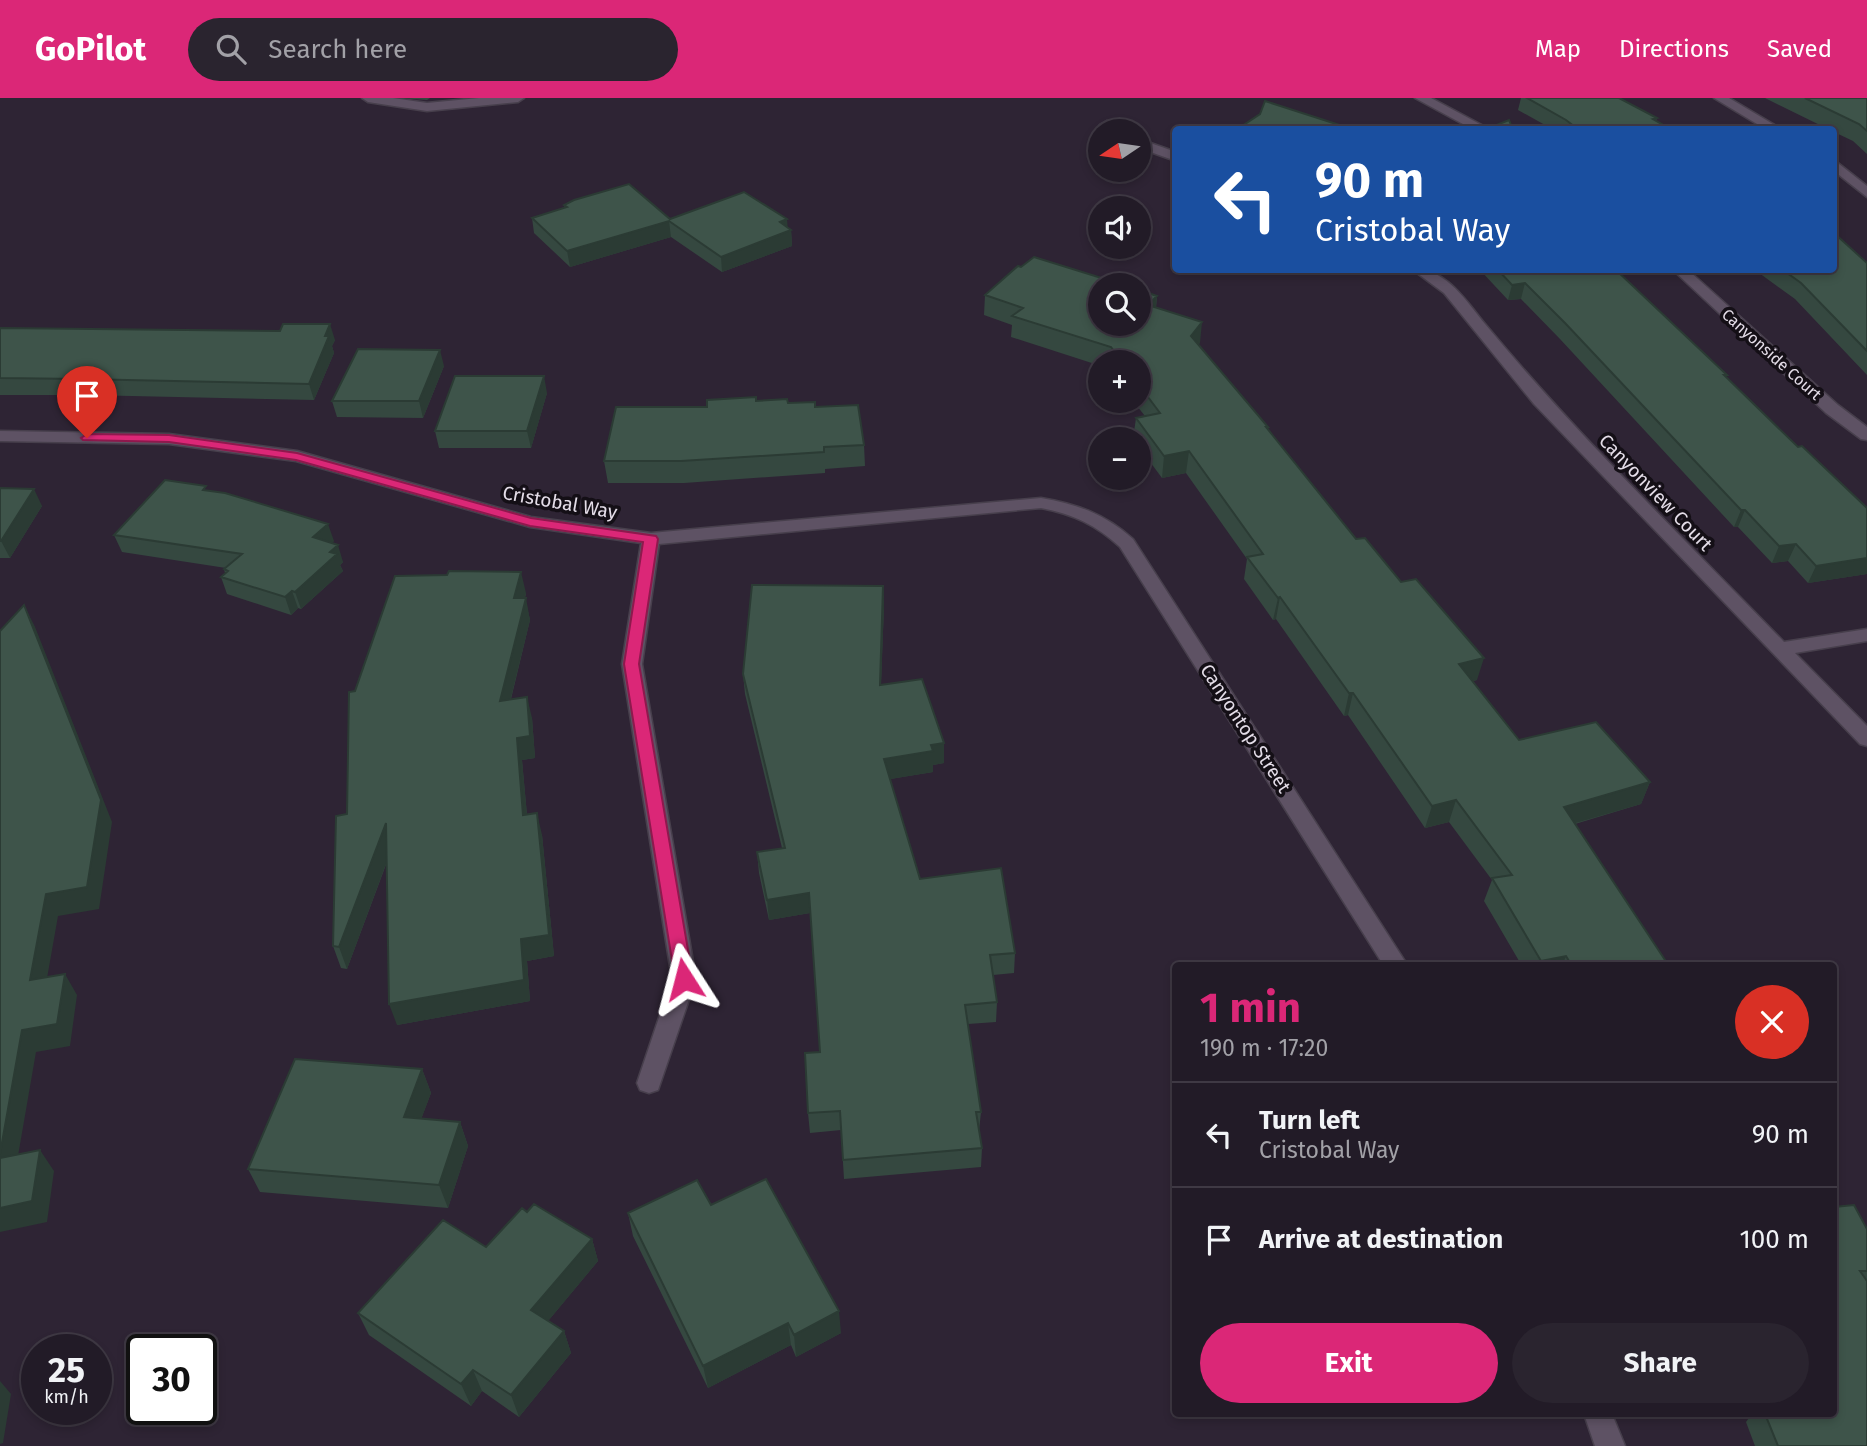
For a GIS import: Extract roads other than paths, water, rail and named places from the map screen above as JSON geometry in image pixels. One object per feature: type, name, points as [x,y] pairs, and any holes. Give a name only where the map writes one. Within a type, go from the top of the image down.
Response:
[{"type":"street","points":[[368,98],[427,107],[518,98]]},
{"type":"street","points":[[1421,98],[1477,126]]},
{"type":"street","points":[[1720,98],[1770,126]]},
{"type":"street","points":[[1152,148],[1172,155]]},
{"type":"street","points":[[1837,167],[1867,193]]},
{"type":"street","name":"Canyonview Court","points":[[1424,273],[1449,290],[1540,401],[1867,739]]},
{"type":"street","name":"Canyonside Court","points":[[1683,273],[1832,409],[1867,435]]},
{"type":"street","name":"Cristobal Way","points":[[0,436],[169,439],[297,456],[530,522],[651,539],[1041,503],[1077,510]]},
{"type":"street","name":"Canyontop Street","points":[[1077,510],[1106,523],[1127,543],[1393,962]]},
{"type":"street","points":[[649,1083],[684,979],[632,664],[651,539]]},
{"type":"street","points":[[1778,649],[1867,635]]},
{"type":"street","points":[[1599,1417],[1611,1446]]}]
